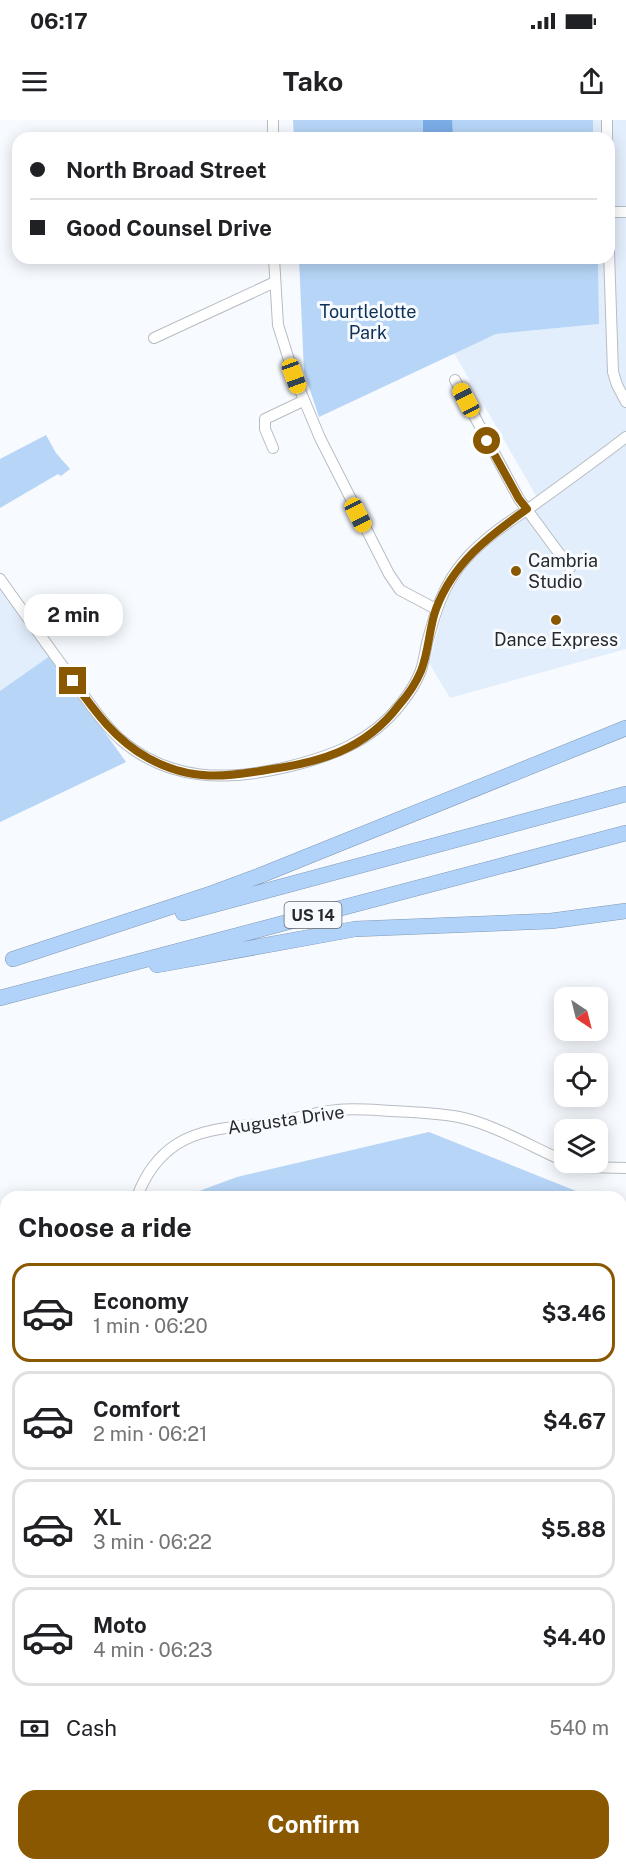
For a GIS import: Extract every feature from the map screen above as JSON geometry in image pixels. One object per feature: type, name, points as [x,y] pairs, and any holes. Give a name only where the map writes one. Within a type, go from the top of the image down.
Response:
[{"type":"highway","points":[[6,961],[250,879],[626,728]]},
{"type":"highway","name":"US 14","points":[[6,961],[626,794]]},
{"type":"highway","name":"US 14","points":[[0,998],[626,832]]},
{"type":"highway","points":[[63,981],[355,929],[550,921],[626,911]]},
{"type":"street","points":[[274,264],[278,325],[303,401],[389,574],[400,590],[436,609]]},
{"type":"street","points":[[609,264],[613,372],[626,402]]},
{"type":"street","points":[[154,338],[275,282]]},
{"type":"street","points":[[455,380],[498,461],[527,509],[570,568]]},
{"type":"street","points":[[273,448],[265,429],[265,419],[303,401]]},
{"type":"street","points":[[0,579],[97,714],[133,749],[177,771],[211,777],[226,777],[282,768],[321,759],[345,749],[383,723],[400,705],[416,680],[421,670],[436,609],[453,576],[471,553],[496,531],[626,437]]},
{"type":"street","name":"Augusta Drive","points":[[139,1191],[143,1179],[164,1153],[179,1143],[200,1134],[337,1110],[432,1113],[460,1118],[482,1124],[554,1157]]},
{"type":"street","name":"Augusta Drive","points":[[608,1168],[626,1168]]},
{"type":"shaded area","points":[[593,120],[626,120],[626,649],[450,698],[429,663],[445,603],[458,579],[476,554],[539,501],[454,353],[496,334],[599,324],[598,264],[615,264],[615,132],[593,132]]},
{"type":"shaded area","points":[[0,586],[126,762],[0,822]]},
{"type":"green space","points":[[293,120],[593,120],[593,132],[294,132]]},
{"type":"green space","name":"Tourtlelotte Park","points":[[299,264],[598,264],[599,324],[496,334],[319,417],[304,372]]},
{"type":"green space","points":[[46,435],[56,453],[70,469],[0,508],[0,459]]},
{"type":"green space","points":[[50,656],[126,762],[0,822],[0,691]]},
{"type":"green space","points":[[429,1132],[576,1191],[199,1191],[237,1177]]},
{"type":"water","points":[[423,120],[452,120],[453,132],[423,132]]},
{"type":"place","name":"Cambria Studio","points":[[516,571]]},
{"type":"place","name":"Dance Express","points":[[556,620]]},
{"type":"route","points":[[73,681],[97,714],[121,739],[149,759],[177,771],[211,777],[226,777],[321,759],[351,746],[383,723],[411,689],[421,670],[436,609],[445,589],[462,563],[496,531],[527,509],[519,499],[487,441]]}]
